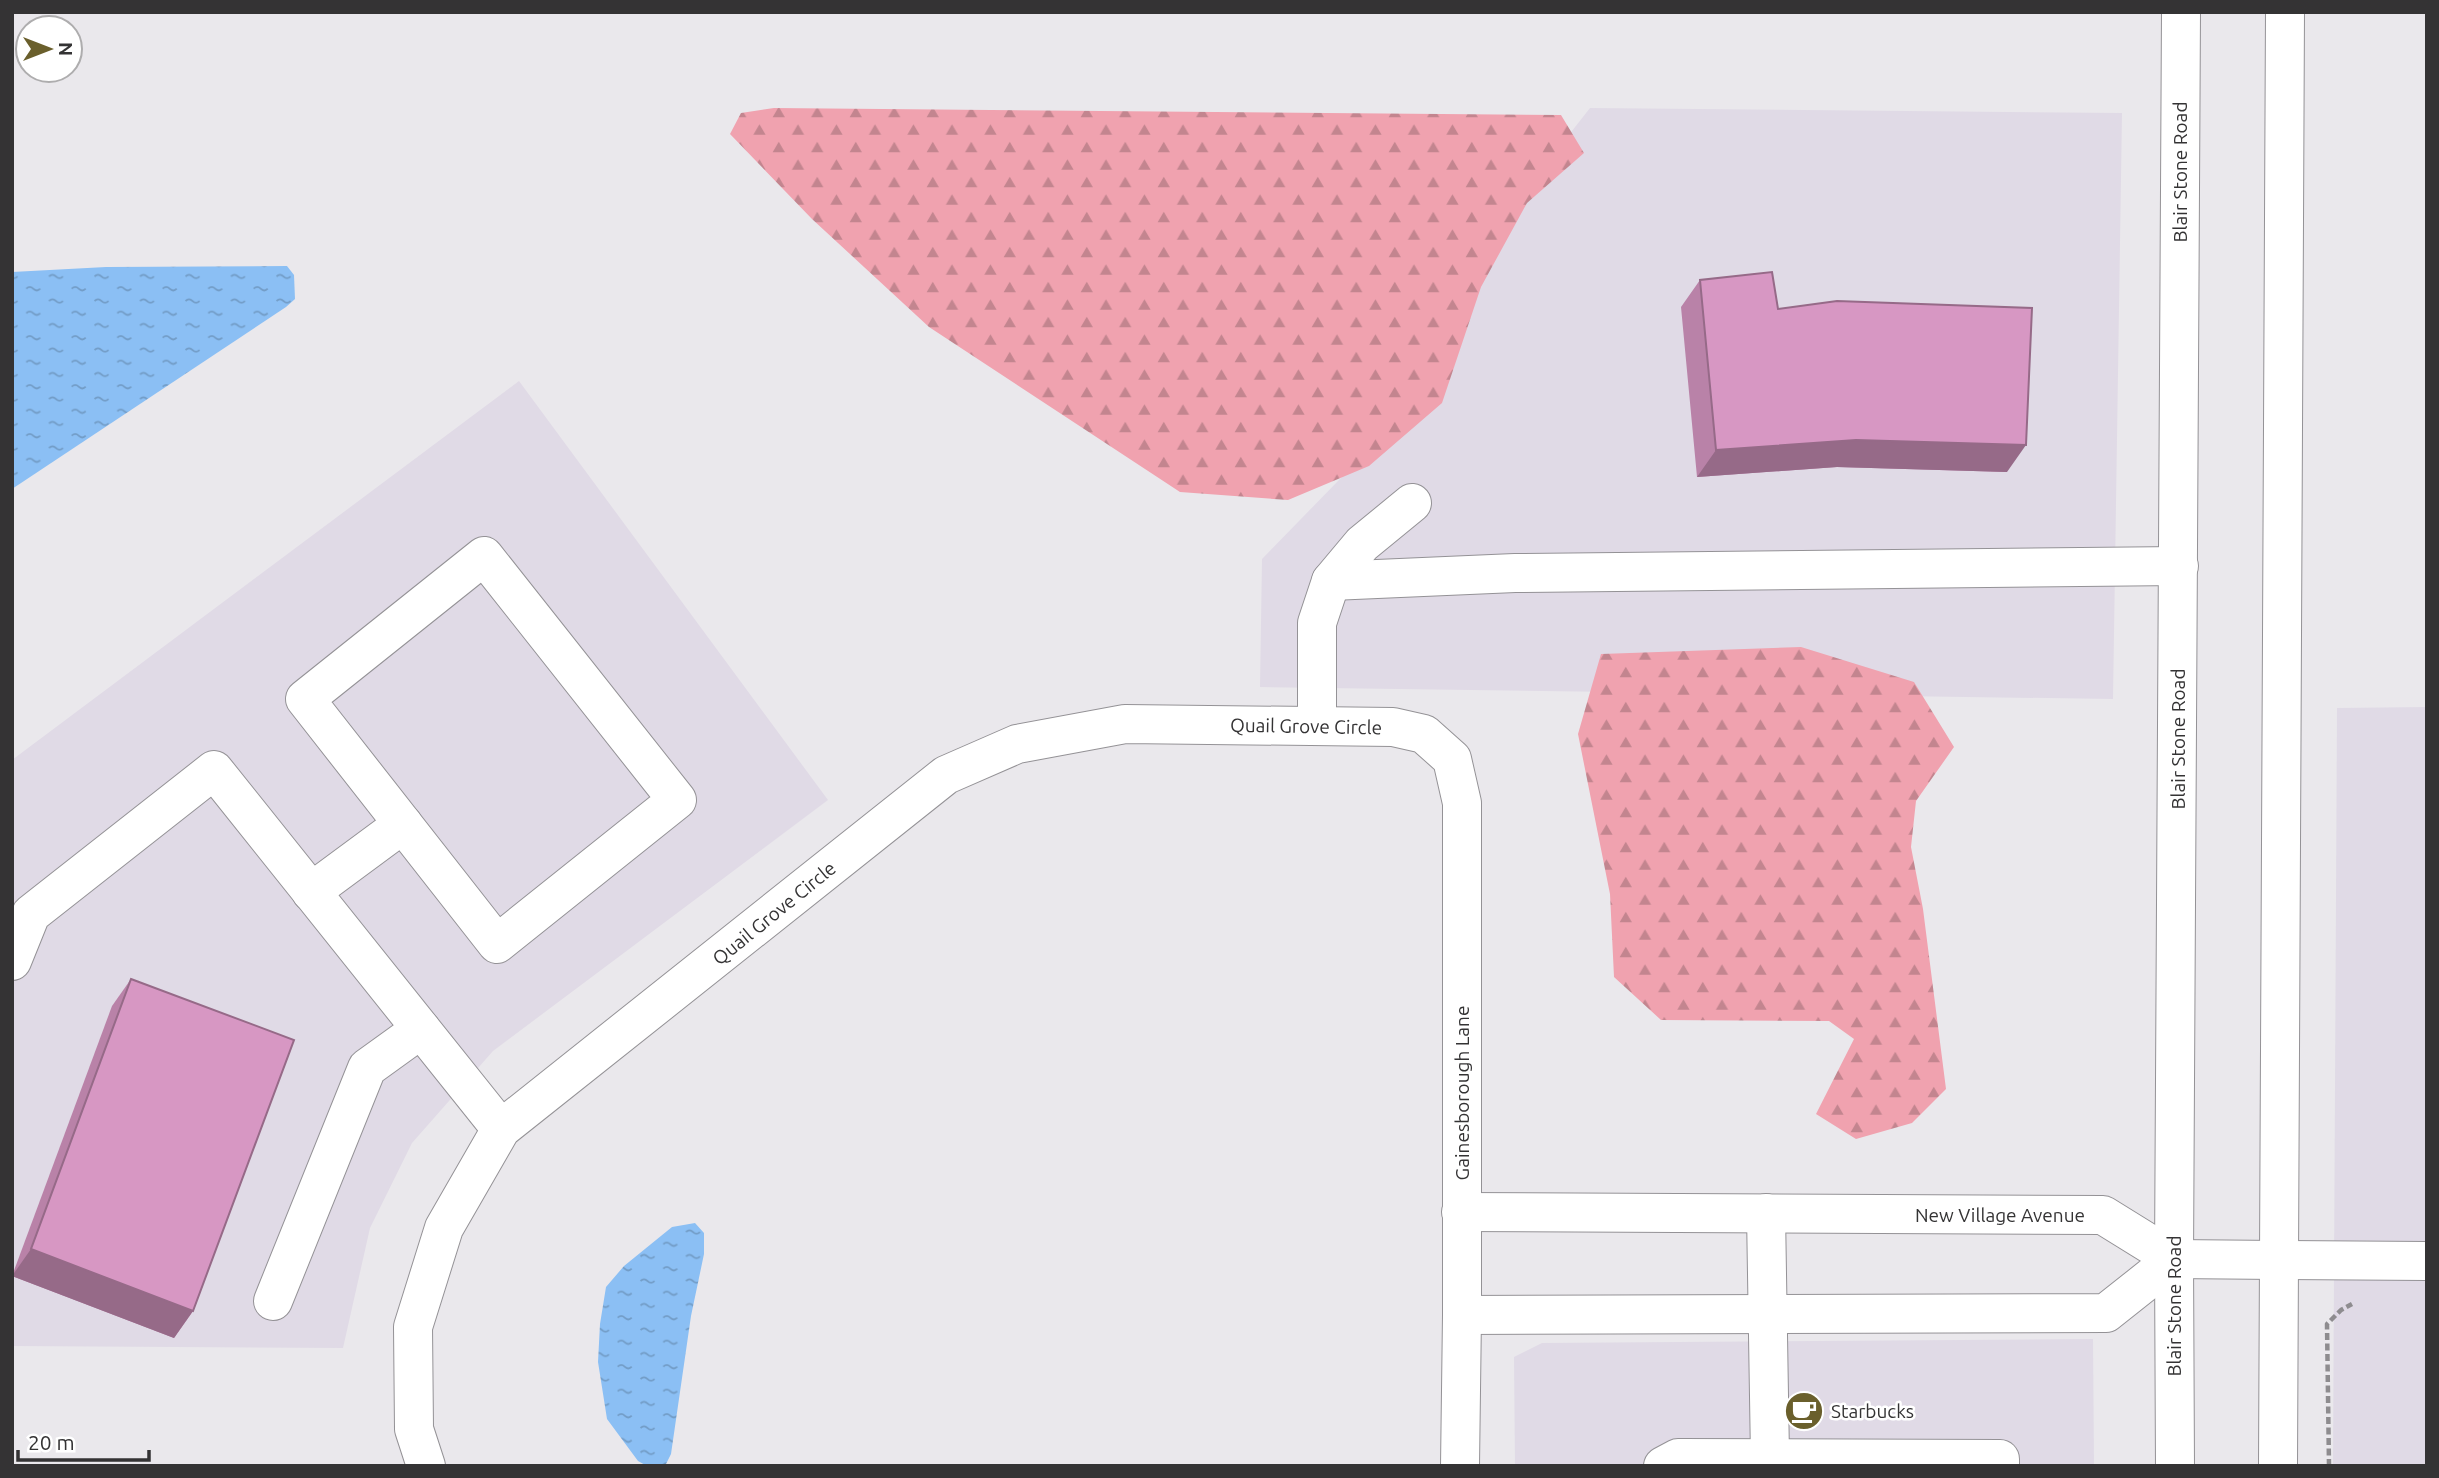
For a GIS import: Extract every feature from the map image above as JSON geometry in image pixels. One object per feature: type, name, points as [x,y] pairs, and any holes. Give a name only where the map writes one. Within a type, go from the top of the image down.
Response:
[{"type":"street","name":"Blair Stone Road","points":[[2175,1466],[2181,12]]},
{"type":"street","points":[[2278,1466],[2285,12]]},
{"type":"street","points":[[1317,726],[1317,623],[1331,582],[1362,544],[1412,503]]},
{"type":"street","points":[[484,556],[677,800],[497,944],[402,824],[304,699],[484,556]]},
{"type":"street","points":[[1331,582],[1515,573],[2179,566]]},
{"type":"street","name":"Quail Grove Circle","points":[[426,1466],[414,1429],[413,1327],[444,1228],[501,1129],[946,775],[1017,744],[1125,724],[1393,727],[1424,734]]},
{"type":"street","name":"Gainesborough Lane","points":[[1424,734],[1452,759],[1462,803],[1460,1466]]},
{"type":"street","points":[[14,951],[31,915],[214,770],[501,1129]]},
{"type":"street","points":[[311,892],[402,824]]},
{"type":"street","points":[[273,1301],[368,1068],[421,1029]]},
{"type":"street","name":"New Village Avenue","points":[[1461,1212],[2103,1215],[2174,1259]]},
{"type":"street","points":[[1766,1213],[1770,1457]]},
{"type":"street","points":[[1462,1315],[2106,1313],[2174,1259],[2427,1261]]},
{"type":"street","points":[[1716,1466],[1770,1457]]},
{"type":"street","points":[[1663,1466],[1678,1458],[1770,1457],[2000,1459],[2000,1466]]},
{"type":"path","points":[[2329,1466],[2327,1324],[2341,1310],[2357,1301]]},
{"type":"shaded area","points":[[1590,108],[2122,113],[2113,699],[1260,687],[1262,559],[1451,365],[1480,248]]},
{"type":"shaded area","points":[[519,381],[828,800],[493,1051],[412,1143],[370,1228],[343,1348],[12,1346],[12,760]]},
{"type":"shaded area","points":[[2427,707],[2427,1466],[2333,1466],[2337,708]]},
{"type":"shaded area","name":"Starbucks","points":[[2093,1339],[2094,1466],[1515,1466],[1514,1357],[1542,1343]]},
{"type":"green space","points":[[774,108],[1561,115],[1584,153],[1527,203],[1481,287],[1442,403],[1369,466],[1288,500],[1180,492],[929,327],[812,219],[730,134],[741,113]]},
{"type":"green space","points":[[1801,647],[1914,682],[1954,747],[1916,801],[1911,847],[1923,909],[1946,1089],[1912,1123],[1856,1139],[1816,1114],[1854,1039],[1829,1021],[1661,1020],[1614,977],[1610,894],[1578,734],[1601,654]]},
{"type":"water","points":[[287,266],[294,275],[295,299],[286,307],[12,489],[12,272],[106,267]]},
{"type":"water","points":[[695,1223],[704,1233],[704,1254],[691,1316],[671,1454],[665,1466],[647,1466],[638,1461],[607,1419],[598,1362],[606,1287],[624,1266],[672,1227]]},
{"type":"building","points":[[1772,272],[1778,309],[1837,301],[2032,308],[2026,445],[1856,440],[1716,450],[1700,280]]},
{"type":"building","points":[[131,979],[294,1040],[193,1311],[31,1249]]},
{"type":"place","name":"Starbucks","points":[[1804,1411]]}]
